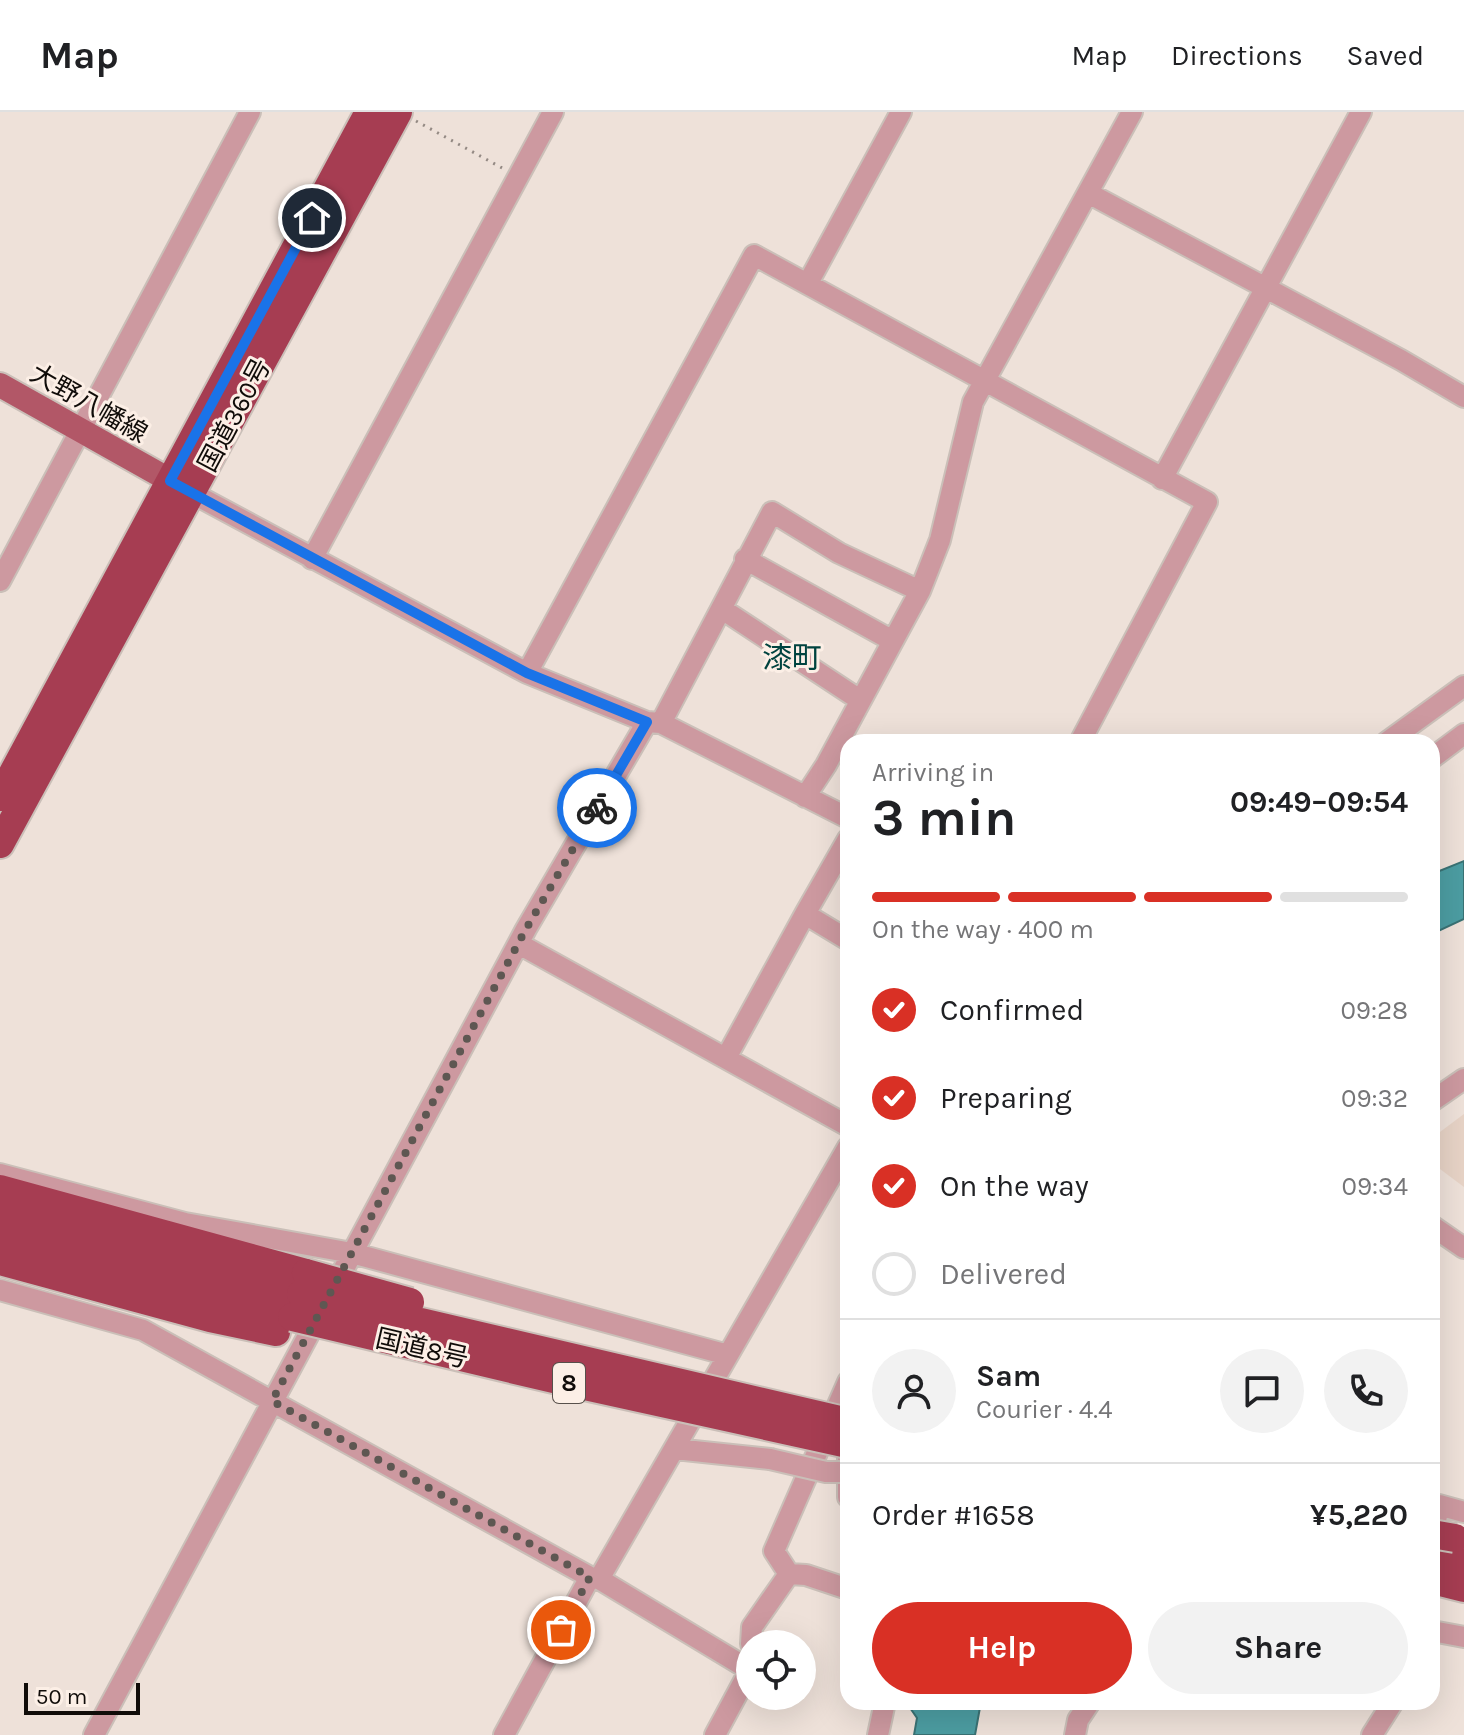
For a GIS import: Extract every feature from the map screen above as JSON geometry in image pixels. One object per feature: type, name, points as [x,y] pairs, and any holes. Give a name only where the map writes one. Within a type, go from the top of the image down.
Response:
[{"type":"highway","name":"国道360号","points":[[0,844],[369,112]]},
{"type":"highway","name":"国道360号","points":[[0,797],[181,487],[405,116]]},
{"type":"highway","points":[[0,1189],[297,1305],[522,1333],[567,1370]]},
{"type":"highway","name":"国道8号","points":[[0,1212],[297,1305]]},
{"type":"highway","name":"国道8号","points":[[0,1235],[118,1273],[297,1305],[567,1370],[840,1442]]},
{"type":"highway","points":[[0,1261],[210,1318],[297,1305]]},
{"type":"highway","name":"国道8号","points":[[567,1370],[840,1421]]},
{"type":"main road","name":"大野八幡線","points":[[0,385],[181,487]]},
{"type":"street","points":[[0,581],[250,112]]},
{"type":"street","points":[[312,559],[553,112]]},
{"type":"street","points":[[808,283],[901,112]]},
{"type":"street","points":[[842,734],[920,591],[940,540],[973,402],[1132,112]]},
{"type":"street","points":[[1162,479],[1361,112]]},
{"type":"street","points":[[1088,193],[1401,360],[1464,397]]},
{"type":"street","points":[[527,673],[754,255],[1207,502],[1084,734]]},
{"type":"street","points":[[181,487],[527,673],[654,722],[840,814]]},
{"type":"street","points":[[94,1735],[519,944],[722,609],[745,559],[772,512],[839,553],[920,591]]},
{"type":"street","points":[[745,559],[893,641]]},
{"type":"street","points":[[722,609],[860,700]]},
{"type":"street","points":[[1398,734],[1464,686]]},
{"type":"street","points":[[1440,752],[1464,734]]},
{"type":"street","points":[[805,797],[840,738]]},
{"type":"street","points":[[726,1058],[840,853]]},
{"type":"street","points":[[805,914],[840,935]]},
{"type":"street","points":[[519,944],[840,1122]]},
{"type":"street","points":[[1440,1096],[1464,1079]]},
{"type":"street","points":[[504,1735],[594,1578],[675,1449],[840,1161]]},
{"type":"street","points":[[0,1174],[185,1223],[352,1253],[728,1355]]},
{"type":"street","points":[[1440,1232],[1464,1248]]},
{"type":"street","points":[[0,1290],[143,1330],[594,1578],[736,1662]]},
{"type":"street","points":[[789,1574],[774,1551],[840,1400]]},
{"type":"street","points":[[675,1449],[770,1459],[826,1472],[840,1472]]},
{"type":"street","points":[[789,1574],[806,1575],[840,1586]]},
{"type":"street","points":[[752,1630],[789,1574]]},
{"type":"street","points":[[1440,1632],[1464,1637]]},
{"type":"street","points":[[715,1735],[736,1696]]},
{"type":"street","points":[[878,1735],[883,1710]]},
{"type":"street","points":[[1075,1735],[1078,1720],[1085,1710]]},
{"type":"street","points":[[1088,1735],[1090,1710]]},
{"type":"street","points":[[1372,1735],[1388,1710]]},
{"type":"path","points":[[405,116],[518,176]]},
{"type":"shaded area","points":[[1464,1114],[1464,1187],[1440,1169],[1440,1132]]},
{"type":"water","points":[[1464,861],[1464,919],[1440,930],[1440,871]]},
{"type":"water","points":[[912,1710],[980,1710],[975,1735],[914,1735],[917,1718]]},
{"type":"way so far","points":[[561,1630],[590,1577],[272,1401],[526,929],[597,808]]},
{"type":"district","name":"漆町","points":[[792,658]]},
{"type":"route","points":[[312,218],[170,481],[527,673],[647,722],[597,808]]}]
